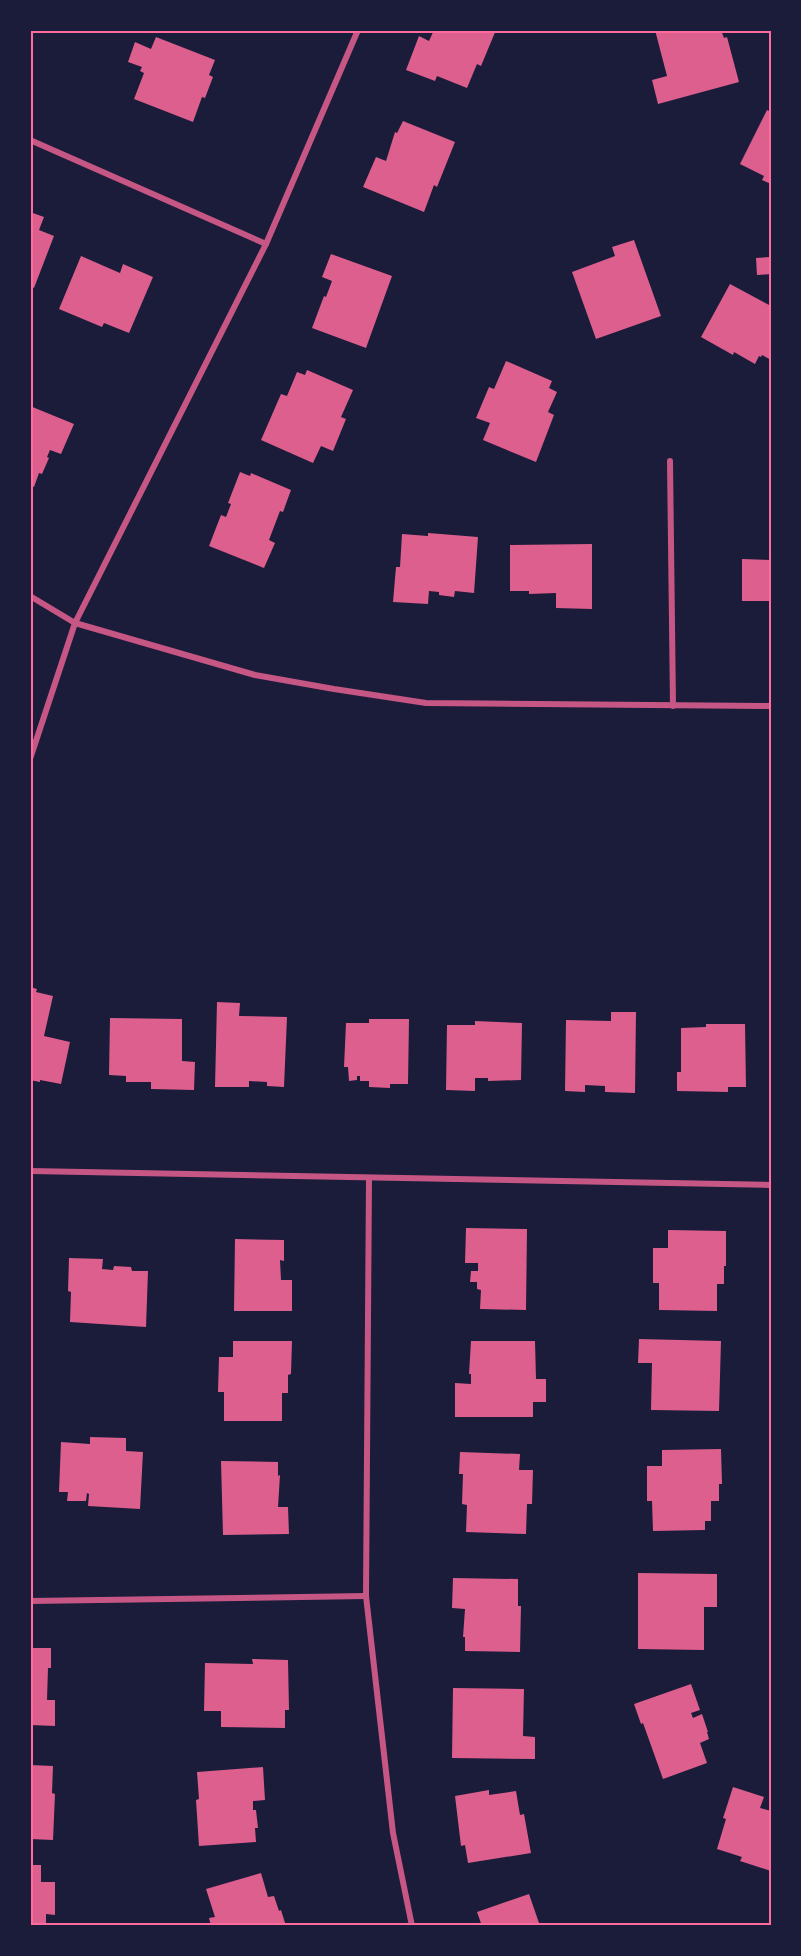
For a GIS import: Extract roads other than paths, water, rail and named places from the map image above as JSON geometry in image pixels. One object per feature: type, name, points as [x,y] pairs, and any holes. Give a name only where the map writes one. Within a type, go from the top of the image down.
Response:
[{"type":"street","points":[[30,759],[75,623],[266,244],[358,30]]},
{"type":"street","points":[[30,140],[266,244]]},
{"type":"street","points":[[670,461],[673,706]]},
{"type":"street","points":[[30,596],[75,623],[255,675],[426,703],[771,706]]},
{"type":"street","points":[[30,1172],[771,1185]]},
{"type":"street","points":[[369,1178],[366,1596],[393,1833],[412,1926]]},
{"type":"street","points":[[30,1601],[366,1596]]}]
